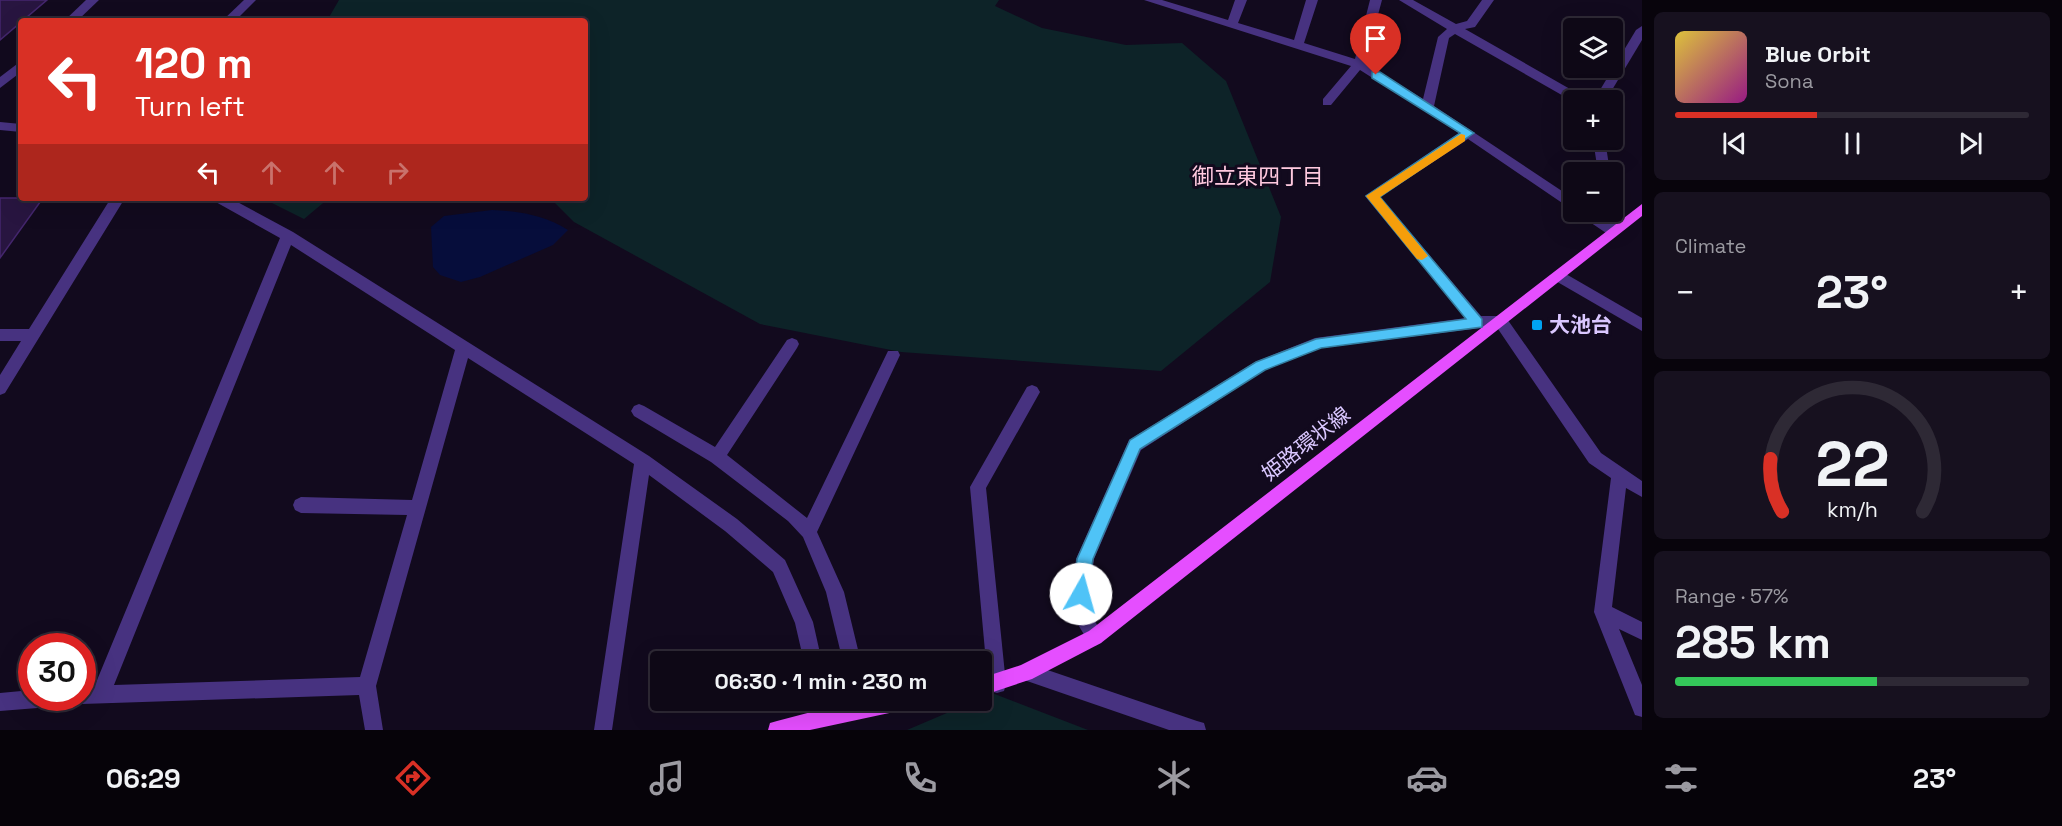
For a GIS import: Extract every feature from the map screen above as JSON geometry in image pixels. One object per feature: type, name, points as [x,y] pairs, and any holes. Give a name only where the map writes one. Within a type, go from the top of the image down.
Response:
[{"type":"main road","name":"姫路環状線","points":[[992,685],[1027,672],[1095,637],[1559,276],[1642,208]]},
{"type":"main road","points":[[777,730],[818,711]]},
{"type":"street","points":[[73,18],[93,0]]},
{"type":"street","points":[[231,18],[250,0]]},
{"type":"street","points":[[1150,0],[1172,3],[1232,25],[1359,64],[1468,133],[1563,198]]},
{"type":"street","points":[[1232,25],[1240,0]]},
{"type":"street","points":[[1298,45],[1312,0]]},
{"type":"street","points":[[1327,102],[1359,64],[1376,0]]},
{"type":"street","points":[[1405,0],[1564,90]]},
{"type":"street","points":[[1427,108],[1444,37],[1455,28],[1471,24],[1488,0]]},
{"type":"street","points":[[1606,90],[1642,30]]},
{"type":"street","points":[[0,84],[18,68]]},
{"type":"street","points":[[0,126],[18,128]]},
{"type":"street","points":[[1468,133],[1372,196],[1478,323]]},
{"type":"street","points":[[0,388],[30,335],[116,201]]},
{"type":"street","points":[[224,201],[288,236],[462,349],[643,461],[731,525],[779,566],[804,622],[811,651]]},
{"type":"street","points":[[1597,222],[1612,232]]},
{"type":"street","points":[[1610,222],[1612,232]]},
{"type":"street","points":[[102,693],[288,236]]},
{"type":"street","points":[[1559,276],[1642,325]]},
{"type":"street","points":[[1095,637],[1079,611],[1085,559],[1135,445],[1260,366],[1320,342],[1500,320],[1595,458],[1642,490]]},
{"type":"street","points":[[0,335],[30,335]]},
{"type":"street","points":[[717,457],[792,344]]},
{"type":"street","points":[[374,730],[367,686],[462,349]]},
{"type":"street","points":[[809,532],[892,355]]},
{"type":"street","points":[[987,651],[978,487],[1032,392]]},
{"type":"street","points":[[639,411],[717,457],[794,516],[809,532],[835,592],[849,651]]},
{"type":"street","points":[[603,730],[643,461]]},
{"type":"street","points":[[1619,475],[1603,612],[1642,708]]},
{"type":"street","points":[[301,506],[417,508]]},
{"type":"street","points":[[1603,612],[1642,631]]},
{"type":"street","points":[[1027,672],[1197,730]]},
{"type":"street","points":[[96,694],[367,686]]},
{"type":"street","points":[[0,702],[18,701]]},
{"type":"green space","points":[[339,0],[999,0],[995,6],[1042,28],[1126,45],[1182,43],[1226,81],[1281,217],[1270,282],[1161,371],[901,352],[760,324],[574,222],[553,201],[588,201],[588,18],[329,18]]},
{"type":"green space","points":[[268,201],[325,201],[304,219]]},
{"type":"green space","points":[[992,693],[1088,730],[907,730],[952,711],[992,711]]},
{"type":"shaded area","points":[[492,210],[532,215],[568,230],[553,245],[480,277],[461,282],[440,275],[433,267],[431,227],[444,216]]},
{"type":"building","points":[[0,0],[47,0],[26,18],[18,18],[18,25],[0,40]]},
{"type":"building","points":[[0,198],[41,201],[0,258]]},
{"type":"slow traffic","points":[[1422,256],[1372,196],[1461,138]]},
{"type":"place","name":"大池台","points":[[1537,325]]},
{"type":"district","name":"御立東四丁目","points":[[1258,176]]},
{"type":"route","points":[[1081,594],[1085,559],[1135,445],[1260,366],[1320,342],[1478,323],[1372,196],[1468,133],[1376,75]]}]
